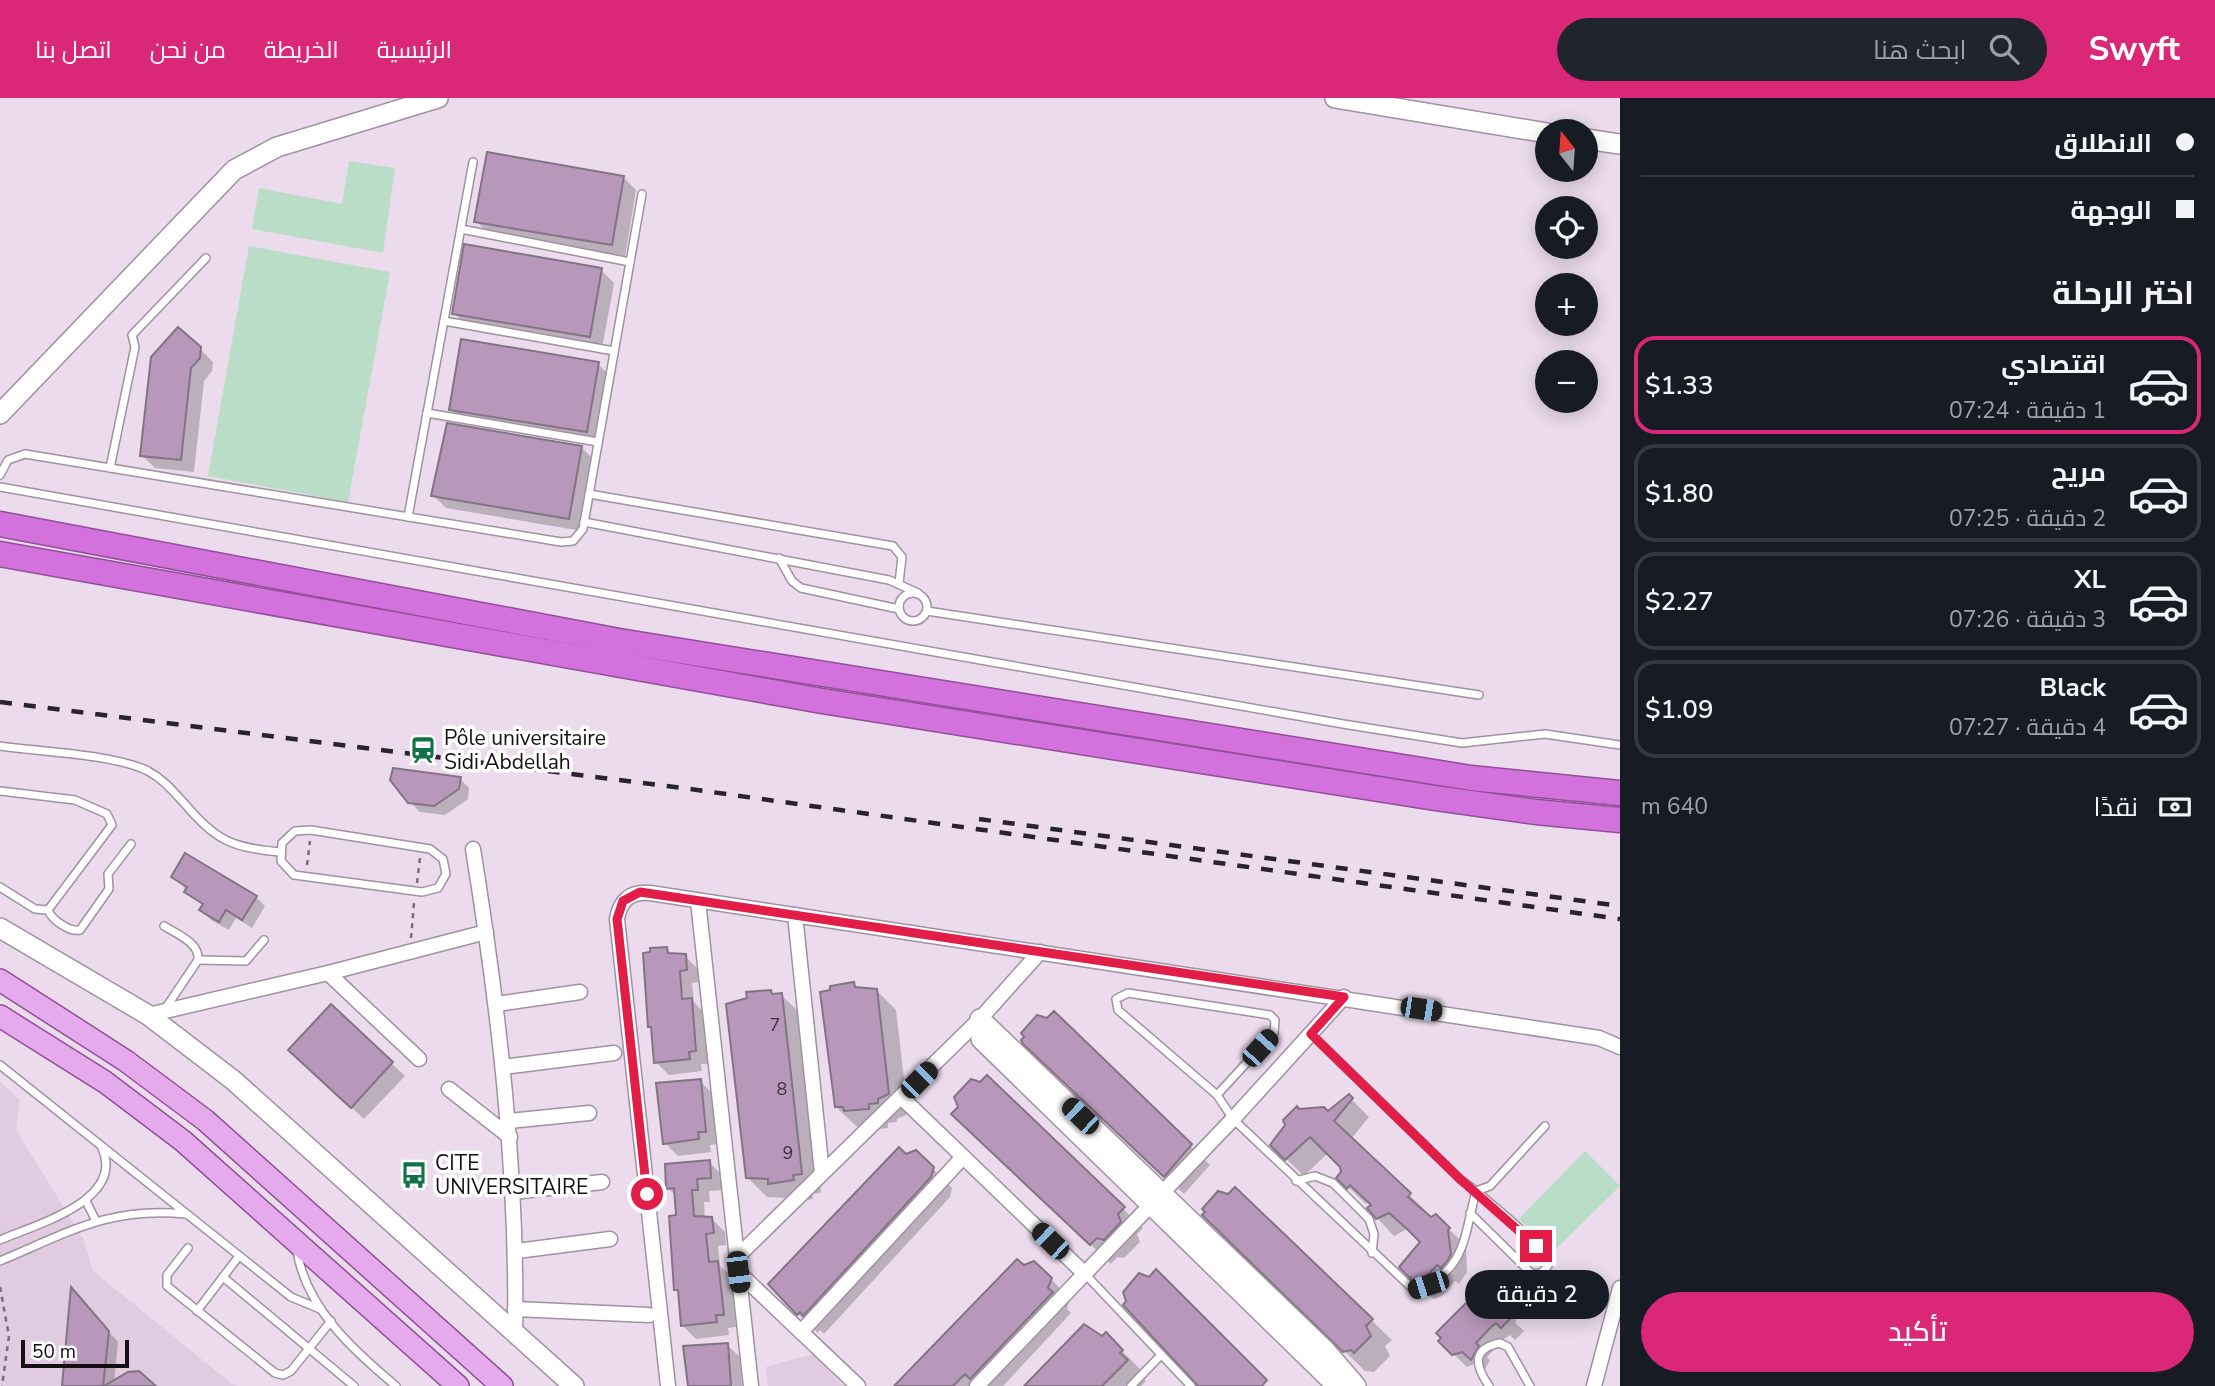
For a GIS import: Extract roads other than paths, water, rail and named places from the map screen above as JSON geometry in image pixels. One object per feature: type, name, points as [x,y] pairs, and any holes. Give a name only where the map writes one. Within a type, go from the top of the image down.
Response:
[{"type":"highway","points":[[0,524],[619,641],[1471,778],[1620,793]]},
{"type":"highway","points":[[0,554],[394,627],[836,704],[1435,798],[1620,820]]},
{"type":"main road","points":[[0,980],[127,1061],[205,1120],[502,1386]]},
{"type":"main road","points":[[0,1016],[145,1111],[221,1173],[458,1386]]},
{"type":"street","points":[[0,414],[234,170],[277,147],[438,98]]},
{"type":"street","points":[[1335,98],[1535,131]]},
{"type":"street","points":[[1598,141],[1620,144]]},
{"type":"street","points":[[473,849],[497,1004],[509,1121],[517,1251],[515,1336]]},
{"type":"street","points":[[668,1386],[617,919],[623,901],[640,892],[1344,997],[1599,1038],[1620,1047]]},
{"type":"street","points":[[698,901],[751,1386]]},
{"type":"street","points":[[795,915],[822,1173]]},
{"type":"street","points":[[0,928],[155,1014],[260,1103],[515,1336],[574,1386]]},
{"type":"street","points":[[155,1014],[486,932]]},
{"type":"street","points":[[738,1264],[822,1173],[975,1024],[1040,952]]},
{"type":"street","points":[[328,973],[419,1059]]},
{"type":"street","points":[[497,1004],[580,992]]},
{"type":"street","points":[[977,1386],[1233,1119],[1344,997]]},
{"type":"street","points":[[975,1024],[1156,1198],[1324,1349],[1356,1386]]},
{"type":"street","points":[[503,1067],[614,1053]]},
{"type":"street","points":[[449,1089],[510,1137]]},
{"type":"street","points":[[901,1097],[1085,1274]]},
{"type":"street","points":[[509,1121],[589,1113]]},
{"type":"street","points":[[801,1332],[963,1157]]},
{"type":"street","points":[[513,1192],[602,1182]]},
{"type":"street","points":[[1156,1198],[1337,1386]]},
{"type":"street","points":[[517,1251],[610,1239]]},
{"type":"street","points":[[738,1264],[801,1332],[858,1386]]},
{"type":"street","points":[[1594,1386],[1620,1288]]},
{"type":"street","points":[[515,1309],[649,1315]]},
{"type":"lane","points":[[408,517],[472,162]]},
{"type":"lane","points":[[0,475],[8,460],[18,454],[565,543],[579,536],[584,522],[642,194]]},
{"type":"lane","points":[[461,229],[630,262]]},
{"type":"lane","points":[[110,468],[135,347],[131,335],[206,258]]},
{"type":"lane","points":[[444,321],[614,351]]},
{"type":"lane","points":[[427,413],[598,442]]},
{"type":"lane","points":[[0,487],[1462,743],[1545,734],[1620,745]]},
{"type":"lane","points":[[589,494],[893,546],[902,557],[900,583]]},
{"type":"lane","points":[[584,522],[900,583],[926,600],[927,611]]},
{"type":"lane","points":[[779,558],[792,581],[806,590],[899,609],[905,618],[915,621],[927,611],[1479,695]]},
{"type":"lane","points":[[899,609],[904,596],[918,593]]},
{"type":"lane","points":[[0,746],[136,766],[169,786],[209,832],[220,840],[248,849],[279,852]]},
{"type":"lane","points":[[0,791],[75,800],[107,814],[112,821],[111,829],[48,910]]},
{"type":"lane","points":[[311,830],[430,849],[443,859],[446,874],[438,888],[422,892],[306,877],[286,870],[279,852],[287,836],[295,831],[311,830]]},
{"type":"lane","points":[[48,910],[53,919],[74,931],[80,930],[108,889],[108,874],[131,844]]},
{"type":"lane","points":[[1,890],[35,909],[48,910]]},
{"type":"lane","points":[[164,926],[195,946],[198,960]]},
{"type":"lane","points":[[198,960],[246,961],[264,940]]},
{"type":"lane","points":[[155,1014],[198,960]]},
{"type":"lane","points":[[1217,1095],[1274,1033],[1275,1020],[1270,1015],[1263,1011],[1141,995],[1120,995],[1116,999],[1118,1010],[1217,1095],[1233,1119],[1414,1290],[1428,1285],[1449,1270],[1459,1258],[1476,1191]]},
{"type":"lane","points":[[1311,1034],[1460,1179],[1536,1246],[1547,1259],[1548,1266],[1541,1273],[1532,1274],[1470,1213]]},
{"type":"lane","points":[[0,1065],[298,1302],[320,1309]]},
{"type":"lane","points":[[1476,1191],[1489,1186],[1545,1126]]},
{"type":"lane","points":[[0,1240],[86,1201],[97,1190],[104,1174],[105,1154],[100,1144]]},
{"type":"lane","points":[[1296,1181],[1315,1176],[1334,1183],[1368,1219],[1374,1234],[1372,1253]]},
{"type":"lane","points":[[86,1201],[96,1221]]},
{"type":"lane","points":[[0,1261],[96,1221],[141,1211],[187,1214]]},
{"type":"lane","points":[[295,1240],[303,1276],[320,1309],[359,1352],[396,1386]]},
{"type":"lane","points":[[188,1248],[166,1280],[171,1290],[279,1375],[287,1374],[331,1321]]},
{"type":"lane","points":[[197,1311],[239,1256]]},
{"type":"lane","points":[[1085,1274],[1191,1386]]},
{"type":"lane","points":[[223,1277],[354,1386]]},
{"type":"lane","points":[[1489,1386],[1478,1370],[1478,1360],[1482,1352],[1500,1343],[1508,1347],[1530,1386]]},
{"type":"lane","points":[[1131,1386],[1161,1355]]},
{"type":"railway","points":[[0,702],[683,788],[1620,919]]},
{"type":"railway","points":[[979,819],[1620,906]]},
{"type":"place","name":"Pôle universitaire Sidi Abdellah","points":[[423,750]]},
{"type":"place","name":"CITE UNIVERSITAIRE","points":[[414,1175]]}]
